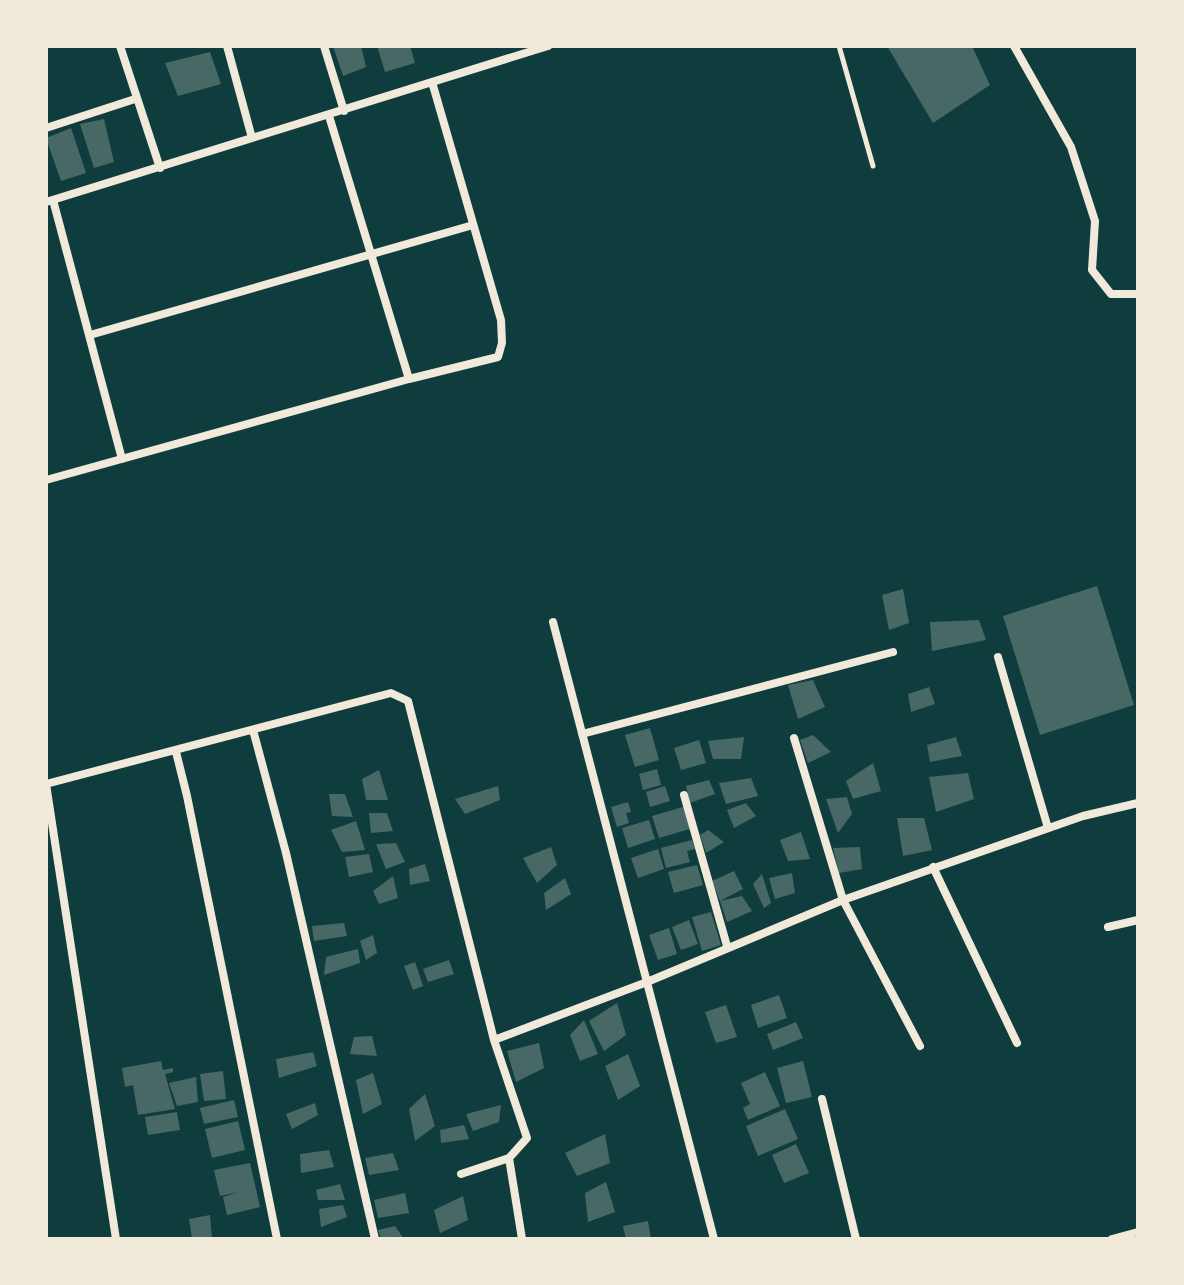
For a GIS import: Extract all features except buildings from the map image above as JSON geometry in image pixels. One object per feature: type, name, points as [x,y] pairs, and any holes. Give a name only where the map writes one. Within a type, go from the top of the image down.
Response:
[{"type":"street","points":[[120,46],[160,168]]},
{"type":"street","points":[[227,46],[252,138]]},
{"type":"street","points":[[324,46],[344,111]]},
{"type":"street","points":[[122,459],[90,335],[50,201],[548,46]]},
{"type":"street","points":[[1014,46],[1071,147],[1095,221],[1092,270],[1111,294],[1138,294]]},
{"type":"street","points":[[46,480],[498,357],[502,343],[501,320],[432,82]]},
{"type":"street","points":[[46,128],[135,99]]},
{"type":"street","points":[[329,116],[409,379]]},
{"type":"street","points":[[90,335],[473,225]]},
{"type":"street","points":[[553,622],[714,1239]]},
{"type":"street","points":[[582,734],[893,652]]},
{"type":"street","points":[[998,657],[1048,828]]},
{"type":"street","points":[[116,1239],[46,784],[391,693],[408,701],[494,1040],[527,1138],[509,1158],[461,1174]]},
{"type":"street","points":[[253,730],[286,853],[375,1239]]},
{"type":"street","points":[[794,738],[843,900],[920,1046]]},
{"type":"street","points":[[176,752],[277,1239]]},
{"type":"street","points":[[684,795],[727,946]]},
{"type":"street","points":[[494,1040],[647,982],[843,900],[1083,816],[1138,803]]},
{"type":"street","points":[[933,867],[1017,1043]]},
{"type":"street","points":[[1108,927],[1138,920]]},
{"type":"street","points":[[822,1099],[856,1239]]},
{"type":"street","points":[[509,1158],[522,1239]]},
{"type":"street","points":[[1112,1239],[1138,1232]]},
{"type":"lane","points":[[839,46],[873,166]]}]
